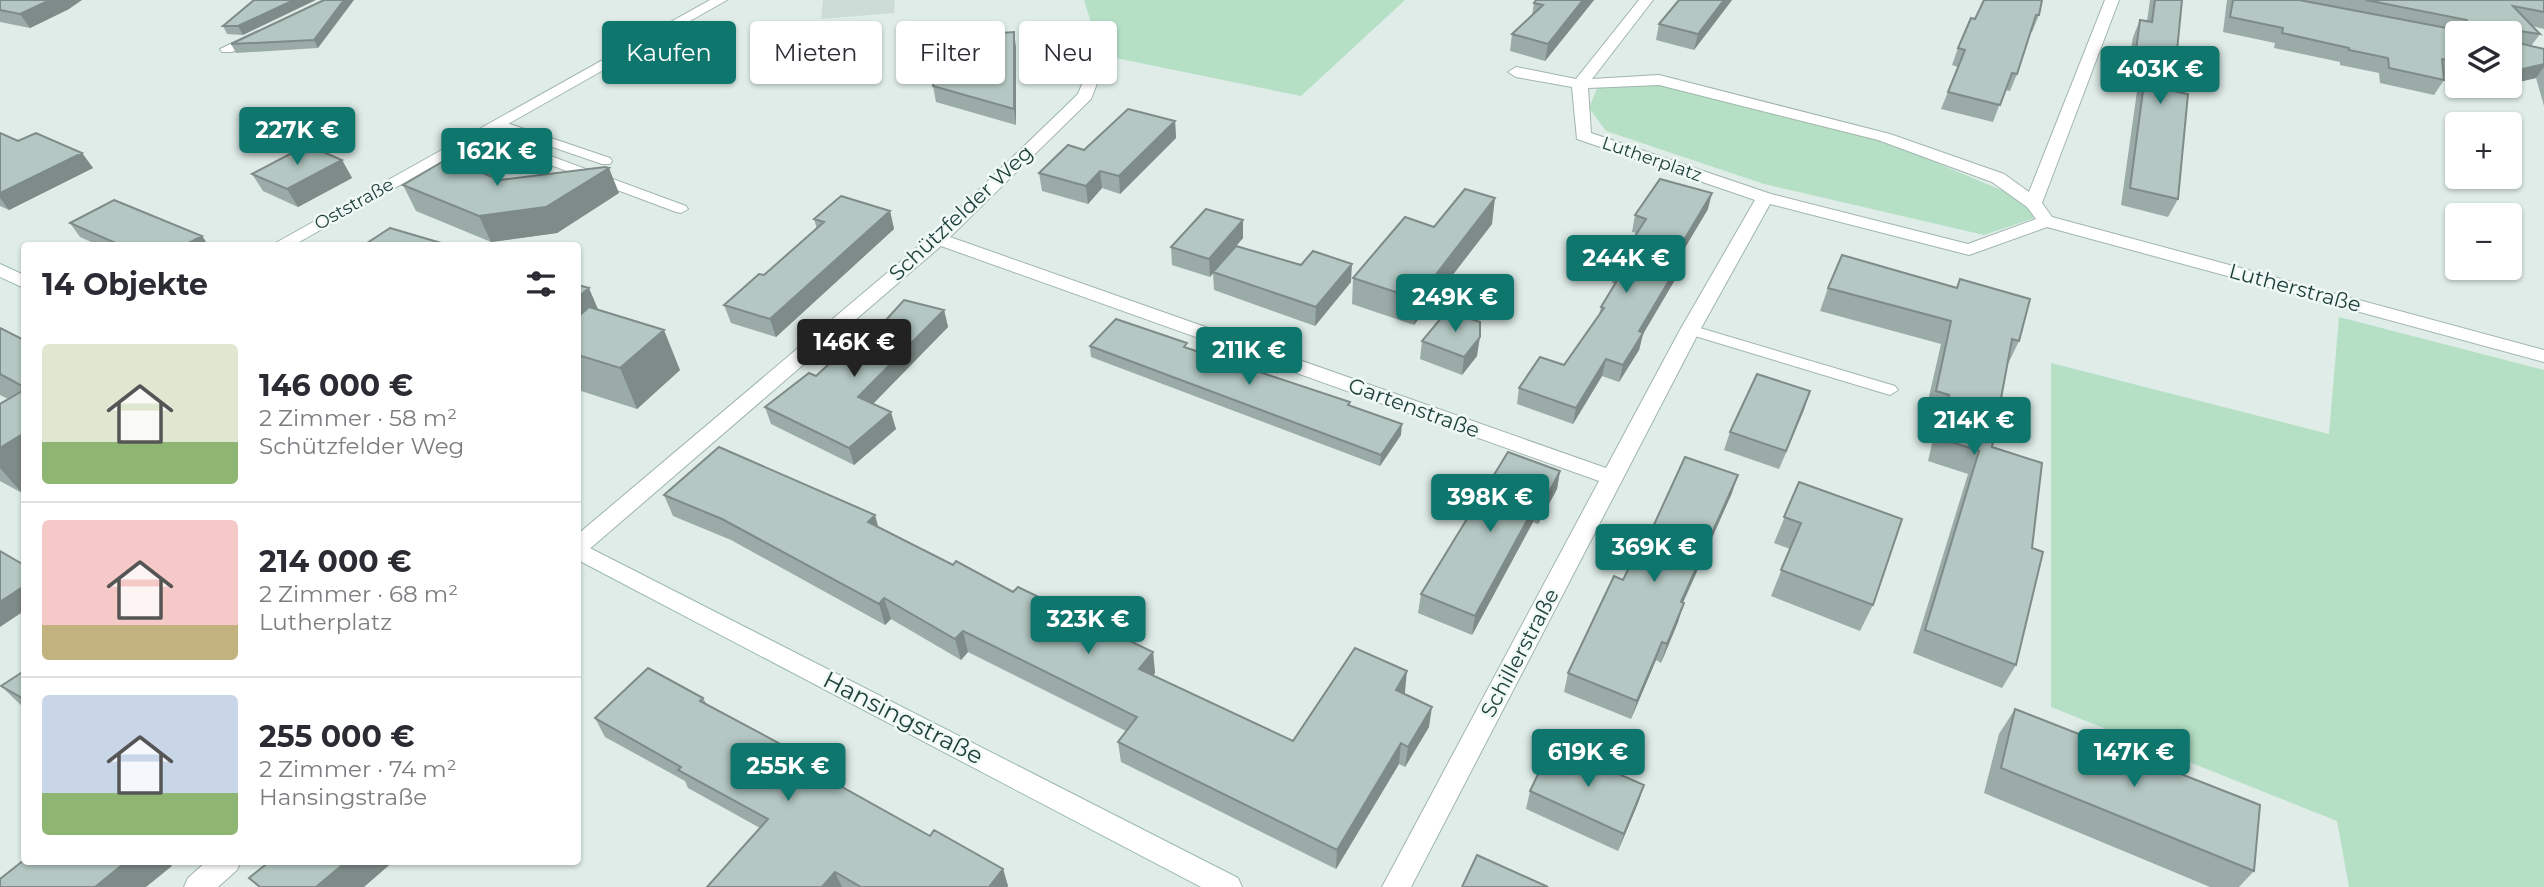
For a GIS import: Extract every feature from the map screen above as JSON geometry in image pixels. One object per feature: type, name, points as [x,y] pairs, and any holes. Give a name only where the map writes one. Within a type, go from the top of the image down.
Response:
[{"type":"street","name":"Oststraße","points":[[286,242],[720,0]]},
{"type":"street","points":[[1580,84],[1646,0]]},
{"type":"street","points":[[2033,203],[2112,0]]},
{"type":"street","points":[[228,49],[274,27]]},
{"type":"street","points":[[1516,72],[1580,84],[1659,80],[1870,134],[1998,178],[2033,203],[2046,221]]},
{"type":"street","name":"Schützfelder Weg","points":[[581,545],[938,239],[1085,96],[1090,84]]},
{"type":"street","name":"Lutherplatz","points":[[1580,84],[1583,136],[1765,198],[1969,250],[2046,221]]},
{"type":"street","name":"Schillerstraße","points":[[1396,887],[1690,330],[1765,198]]},
{"type":"street","name":"Lutherstraße","points":[[2046,221],[2544,356]]},
{"type":"street","name":"Gartenstraße","points":[[938,239],[1613,478]]},
{"type":"street","points":[[0,270],[21,280]]},
{"type":"street","name":"Hansingstraße","points":[[581,550],[1228,887]]},
{"type":"street","points":[[198,887],[223,865]]},
{"type":"lane","points":[[498,124],[606,161]]},
{"type":"lane","points":[[480,134],[681,209]]},
{"type":"lane","points":[[1690,330],[1890,390]]},
{"type":"shaded area","points":[[823,0],[895,0],[894,13],[821,19]]},
{"type":"green space","points":[[1084,0],[1405,0],[1301,96],[1117,58],[1117,21],[1090,21]]},
{"type":"green space","points":[[1662,83],[1883,140],[2020,198],[2037,217],[1984,235],[1764,184],[1606,131],[1589,108],[1598,86]]},
{"type":"green space","points":[[2339,317],[2544,370],[2544,887],[2349,887],[2337,821],[2051,707],[2051,363],[2329,434]]},
{"type":"building","points":[[0,0],[50,0],[20,14],[0,10]]},
{"type":"building","points":[[254,0],[294,0],[238,26],[223,26]]},
{"type":"building","points":[[324,0],[344,0],[314,40],[231,44]]},
{"type":"building","points":[[1536,0],[1583,0],[1548,44],[1512,34],[1543,5],[1534,3]]},
{"type":"building","points":[[1679,0],[1724,0],[1698,34],[1659,24]]},
{"type":"building","points":[[1984,0],[2042,0],[2017,74],[2012,73],[2000,105],[1948,92],[1965,50],[1958,48],[1971,18],[1975,19]]},
{"type":"building","points":[[2155,0],[2182,0],[2173,91],[2188,94],[2178,199],[2130,188],[2148,53],[2136,50],[2140,20],[2152,22]]},
{"type":"building","points":[[2233,0],[2299,0],[2445,28],[2445,60],[2442,59],[2444,80],[2389,68],[2388,58],[2282,33],[2283,28],[2230,17]]},
{"type":"building","points":[[2366,0],[2544,0],[2544,12],[2513,6],[2540,34],[2522,32],[2522,21],[2467,21]]},
{"type":"building","points":[[1014,32],[1014,109],[933,86],[1005,84],[1005,33]]},
{"type":"building","points":[[2522,44],[2544,49],[2544,64],[2522,69]]},
{"type":"building","points":[[1128,109],[1175,121],[1119,176],[1100,171],[1086,186],[1039,173],[1068,145],[1084,150]]},
{"type":"building","points":[[0,133],[18,141],[36,133],[82,153],[0,193]]},
{"type":"building","points":[[307,145],[342,160],[287,189],[252,174]]},
{"type":"building","points":[[447,159],[500,180],[609,168],[546,207],[479,216],[403,185]]},
{"type":"building","points":[[1660,179],[1712,193],[1675,255],[1683,257],[1639,331],[1643,333],[1623,365],[1606,359],[1576,408],[1519,388],[1540,357],[1564,365],[1604,308],[1601,307],[1624,269],[1615,267],[1646,219],[1635,215]]},
{"type":"building","points":[[1465,189],[1495,198],[1417,299],[1353,278],[1405,217],[1434,227]]},
{"type":"building","points":[[841,196],[890,211],[770,319],[724,305],[759,274],[764,275],[824,222],[814,219]]},
{"type":"building","points":[[114,200],[202,236],[191,242],[113,242],[70,223]]},
{"type":"building","points":[[1206,209],[1243,220],[1209,259],[1171,247]]},
{"type":"building","points":[[390,228],[438,242],[369,242]]},
{"type":"building","points":[[1236,246],[1301,265],[1313,251],[1352,264],[1316,307],[1213,272]]},
{"type":"building","points":[[1842,255],[1957,288],[1960,279],[2030,299],[2019,341],[2012,339],[1992,447],[2042,463],[2032,548],[2043,552],[2016,665],[1925,630],[1979,451],[1939,438],[1949,395],[1936,391],[1951,321],[1828,288]]},
{"type":"building","points":[[581,286],[589,288],[581,295]]},
{"type":"building","points":[[904,300],[944,310],[858,397],[891,412],[849,448],[765,407],[809,373],[816,376],[868,328],[876,331]]},
{"type":"building","points":[[589,307],[664,330],[620,368],[581,356],[581,314]]},
{"type":"building","points":[[1447,311],[1480,322],[1480,337],[1464,357],[1422,341]]},
{"type":"building","points":[[1116,319],[1187,343],[1184,347],[1350,402],[1348,405],[1402,424],[1381,455],[1090,346]]},
{"type":"building","points":[[0,328],[21,338],[21,385],[0,374]]},
{"type":"building","points":[[1757,374],[1810,391],[1786,451],[1730,432]]},
{"type":"building","points":[[21,392],[21,435],[0,448],[0,404]]},
{"type":"building","points":[[719,447],[875,515],[868,522],[953,565],[956,561],[1013,592],[1018,587],[1153,652],[1139,669],[1293,741],[1355,648],[1407,671],[1396,690],[1432,707],[1408,747],[1401,743],[1337,850],[1118,742],[1137,717],[963,631],[955,639],[884,598],[879,604],[722,519],[664,495]]},
{"type":"building","points":[[1508,452],[1560,471],[1542,506],[1536,504],[1475,616],[1421,594]]},
{"type":"building","points":[[1685,457],[1738,475],[1681,602],[1684,603],[1667,644],[1662,642],[1637,701],[1568,673],[1614,576],[1623,580],[1648,528],[1652,529]]},
{"type":"building","points":[[1799,482],[1902,519],[1873,605],[1781,570],[1801,523],[1784,517]]},
{"type":"building","points":[[0,551],[21,563],[21,588],[0,602]]},
{"type":"building","points":[[648,668],[703,698],[700,701],[788,748],[783,754],[930,836],[934,830],[1003,869],[989,887],[861,887],[835,872],[822,887],[707,887],[768,819],[678,770],[681,767],[595,718]]},
{"type":"building","points":[[21,673],[21,697],[1,686]]},
{"type":"building","points":[[2015,709],[2260,805],[2254,871],[2001,768]]},
{"type":"building","points":[[1552,745],[1644,785],[1624,834],[1530,791]]},
{"type":"building","points":[[1477,855],[1548,887],[1462,887]]},
{"type":"building","points":[[21,862],[21,865],[122,865],[95,887],[0,887],[0,879]]},
{"type":"building","points":[[265,865],[342,865],[316,887],[260,887],[249,878]]}]
